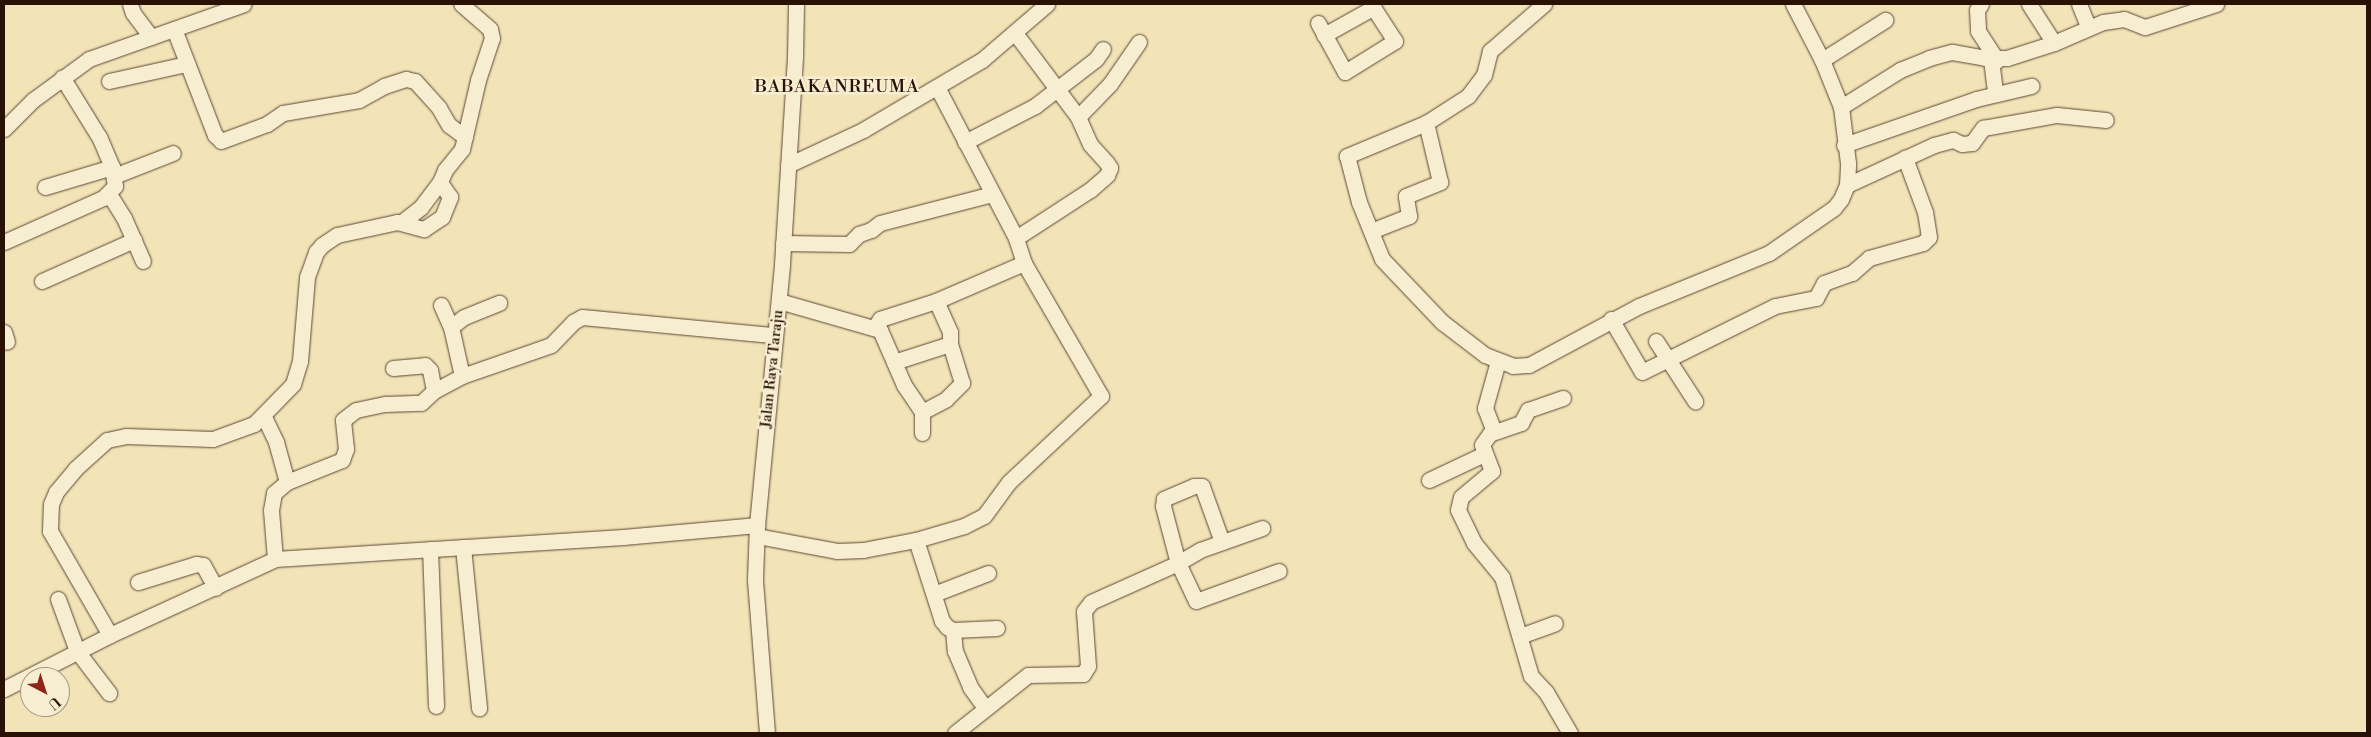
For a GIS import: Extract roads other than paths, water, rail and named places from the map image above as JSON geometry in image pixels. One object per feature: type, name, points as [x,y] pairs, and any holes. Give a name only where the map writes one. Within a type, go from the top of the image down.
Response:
[{"type":"street","points":[[130,4],[133,13],[151,37]]},
{"type":"street","points":[[4,130],[62,77],[94,57],[244,4]]},
{"type":"street","points":[[110,635],[50,531],[51,504],[63,482],[93,451],[116,437],[213,439],[237,432],[264,417],[293,384],[300,361],[307,277],[316,252],[337,234],[402,222],[421,207],[440,182],[445,170],[460,154],[492,33],[461,4]]},
{"type":"street","name":"Jalan Raya Taraju","points":[[767,733],[755,578],[757,530],[774,335],[779,301],[796,4]]},
{"type":"street","points":[[788,165],[863,130],[982,60],[1048,4]]},
{"type":"street","points":[[1544,4],[1490,51],[1484,75],[1468,96],[1426,123],[1347,156],[1371,231],[1382,259],[1391,272],[1442,322],[1485,355],[1498,361],[1529,366],[1611,320],[1769,253],[1834,208],[1847,185],[1841,107],[1822,60],[1792,4]]},
{"type":"street","points":[[1981,4],[1977,10],[1978,31],[1994,59],[1995,93]]},
{"type":"street","points":[[2029,4],[2054,43]]},
{"type":"street","points":[[2079,4],[2088,26]]},
{"type":"street","points":[[1841,107],[1900,70],[1929,58],[1952,52],[1994,59],[2054,43],[2088,26],[2124,19],[2145,27],[2216,4]]},
{"type":"street","points":[[1372,6],[1395,41],[1345,72],[1321,29],[1372,6]]},
{"type":"street","points":[[1822,60],[1885,20]]},
{"type":"street","points":[[174,29],[215,135],[221,141],[267,124],[283,113],[359,100],[384,86],[406,79],[415,81],[439,108],[449,125],[465,136]]},
{"type":"street","points":[[1015,33],[1078,117],[1090,144],[1110,168],[1107,174],[1090,190],[1016,238]]},
{"type":"street","points":[[1078,117],[1110,84],[1139,42]]},
{"type":"street","points":[[966,142],[1018,116],[1096,59],[1103,50]]},
{"type":"street","points":[[109,81],[186,64]]},
{"type":"street","points":[[4,242],[108,194],[115,186],[113,172],[90,120],[62,77]]},
{"type":"street","points":[[1844,145],[1995,93],[2031,86]]},
{"type":"street","points":[[4,689],[110,635],[216,588],[275,559],[757,530],[837,551],[916,540],[964,526],[984,516],[1009,482],[1101,396],[1024,263],[1016,238],[937,87]]},
{"type":"street","points":[[1847,185],[1905,158],[1953,140],[1962,144],[1972,143],[1983,128],[2057,115],[2106,120]]},
{"type":"street","points":[[1371,231],[1409,216],[1406,196],[1440,182],[1426,123]]},
{"type":"street","points":[[44,187],[113,172],[173,153]]},
{"type":"street","points":[[1611,320],[1640,370],[1667,360],[1775,306],[1816,298],[1824,283],[1852,273],[1869,258],[1923,243],[1928,237],[1924,206],[1905,158]]},
{"type":"street","points":[[402,222],[424,229],[442,217],[450,197],[440,182]]},
{"type":"street","points":[[108,194],[134,240],[143,261]]},
{"type":"street","points":[[783,243],[849,244],[859,234],[871,230],[880,222],[992,194]]},
{"type":"street","points":[[42,281],[134,240]]},
{"type":"street","points":[[874,328],[880,319],[936,301],[1024,263]]},
{"type":"street","points":[[779,301],[874,328],[884,335],[904,385],[922,412],[922,433]]},
{"type":"street","points":[[922,412],[946,399],[962,383],[950,344],[950,332],[936,301]]},
{"type":"street","points":[[451,327],[464,317],[499,303]]},
{"type":"street","points":[[441,305],[451,327],[462,376]]},
{"type":"street","points":[[275,559],[271,510],[274,493],[287,482],[342,460],[346,449],[343,420],[349,413],[373,405],[415,404],[434,390],[462,376],[546,348],[582,317],[774,335]]},
{"type":"street","points":[[1656,341],[1695,401]]},
{"type":"street","points":[[894,362],[950,344]]},
{"type":"street","points":[[1492,433],[1485,408],[1498,361]]},
{"type":"street","points":[[393,368],[425,365],[430,370],[434,390]]},
{"type":"street","points":[[1563,398],[1528,410],[1521,423],[1492,433],[1482,444],[1484,454],[1492,466],[1491,474],[1462,497],[1458,510],[1471,538],[1502,577],[1531,676],[1546,692],[1570,733]]},
{"type":"street","points":[[264,417],[276,442],[287,482]]},
{"type":"street","points":[[1429,480],[1484,454]]},
{"type":"street","points":[[1222,542],[1207,493],[1202,486],[1168,497],[1162,506],[1178,564],[1194,599],[1199,601],[1279,571]]},
{"type":"street","points":[[955,733],[1028,675],[1083,674],[1088,666],[1086,606],[1222,542],[1262,528]]},
{"type":"street","points":[[916,540],[942,621],[953,630],[997,628]]},
{"type":"street","points":[[463,547],[479,708]]},
{"type":"street","points":[[430,549],[436,706]]},
{"type":"street","points":[[138,582],[196,564],[203,565],[216,588]]},
{"type":"street","points":[[934,594],[988,573]]},
{"type":"street","points":[[58,599],[77,651],[109,693]]},
{"type":"street","points":[[1520,636],[1555,623]]},
{"type":"street","points":[[953,630],[955,651],[970,687],[985,708]]},
{"type":"district","name":"BABAKANREUMA","points":[[837,87]]}]
